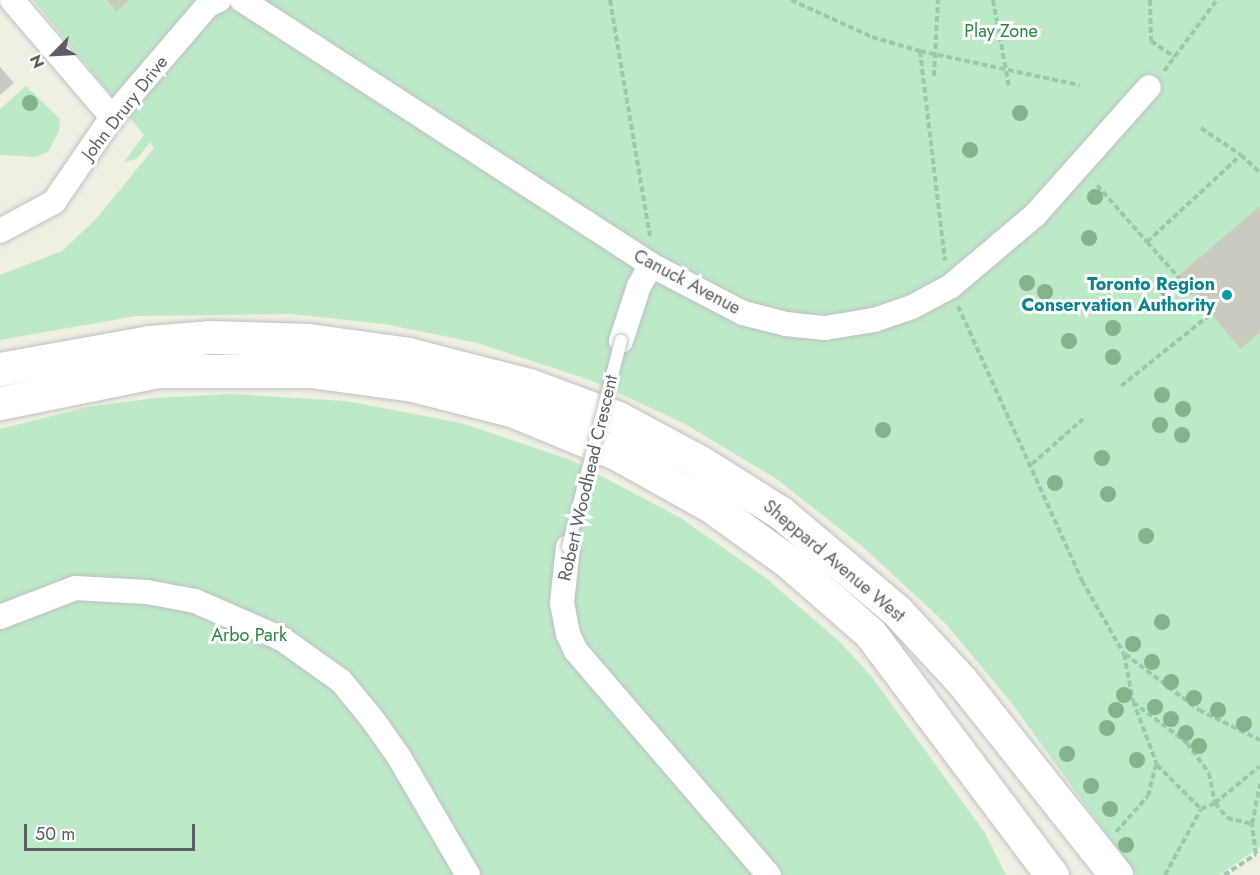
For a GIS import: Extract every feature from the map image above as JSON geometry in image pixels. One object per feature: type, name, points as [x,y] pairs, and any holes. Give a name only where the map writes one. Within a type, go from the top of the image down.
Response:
[{"type":"main road","name":"Sheppard Avenue West","points":[[0,369],[150,342],[211,337],[309,340],[408,354],[529,385],[618,418],[700,462],[781,513],[897,611],[961,680],[1116,875]]},
{"type":"main road","name":"Sheppard Avenue West","points":[[0,403],[158,371],[310,371],[413,385],[514,411],[616,453],[711,506],[790,563],[870,633],[1052,875]]},
{"type":"street","points":[[12,0],[112,117]]},
{"type":"street","name":"John Drury Drive","points":[[0,231],[54,202],[112,117],[208,5],[219,0]]},
{"type":"street","name":"Canuck Avenue","points":[[242,0],[651,265],[743,313],[786,324],[825,328],[874,320],[912,307],[951,286],[1035,214],[1149,87]]},
{"type":"street","name":"Robert Woodhead Crescent","points":[[621,341],[639,286],[651,265]]},
{"type":"street","name":"Robert Woodhead Crescent","points":[[568,547],[562,603],[567,634],[576,651],[769,875]]},
{"type":"street","points":[[0,616],[75,588],[147,592],[195,601],[282,639],[341,681],[373,720],[399,757],[468,875]]},
{"type":"lane","name":"Robert Woodhead Crescent","points":[[568,547],[621,341]]},
{"type":"path","points":[[610,0],[650,240],[651,265]]},
{"type":"path","points":[[791,0],[872,37],[935,55],[1079,86]]},
{"type":"path","points":[[934,76],[939,0]]},
{"type":"path","points":[[993,0],[1009,86]]},
{"type":"path","points":[[1150,0],[1151,41],[1175,57]]},
{"type":"path","points":[[1149,87],[1175,57],[1217,0]]},
{"type":"path","points":[[920,51],[946,272]]},
{"type":"path","points":[[1201,128],[1241,155],[1260,173]]},
{"type":"path","points":[[1147,242],[1241,155]]},
{"type":"path","points":[[1097,185],[1201,308],[1211,314],[1121,387]]},
{"type":"path","points":[[956,300],[1032,464],[1082,581],[1124,654],[1133,701],[1157,765],[1201,809]]},
{"type":"path","points":[[1032,464],[1083,419]]},
{"type":"path","points":[[1124,654],[1199,710],[1260,740]]},
{"type":"path","points":[[1133,701],[1187,743],[1209,773],[1215,803],[1230,820],[1252,824]]},
{"type":"path","points":[[1118,830],[1148,796],[1157,765]]},
{"type":"path","points":[[1165,875],[1201,809],[1215,803],[1260,766]]},
{"type":"path","points":[[1224,875],[1256,854],[1252,824],[1253,809],[1260,784]]},
{"type":"green space","name":"Play Zone","points":[[33,0],[1260,0],[1260,847],[1219,875],[1136,875],[1010,701],[945,623],[863,547],[775,478],[685,424],[590,380],[477,343],[384,324],[291,314],[136,316],[0,340],[0,275],[62,251],[96,219],[154,148],[150,142],[137,159],[124,162],[144,135]]},
{"type":"green space","points":[[26,86],[60,119],[59,131],[48,152],[35,157],[0,155],[0,109]]},
{"type":"green space","name":"Arbo Park","points":[[231,394],[346,401],[461,423],[571,460],[681,518],[767,579],[841,643],[872,677],[985,833],[1006,875],[0,875],[0,429],[88,407],[154,398]]},
{"type":"building","points":[[107,0],[129,0],[116,11]]},
{"type":"building","points":[[0,67],[14,83],[0,95]]},
{"type":"building","name":"Toronto Region Conservation Authority","points":[[1260,206],[1260,332],[1241,349],[1178,276]]},
{"type":"place","name":"Toronto Region Conservation Authority","points":[[1227,295]]}]
